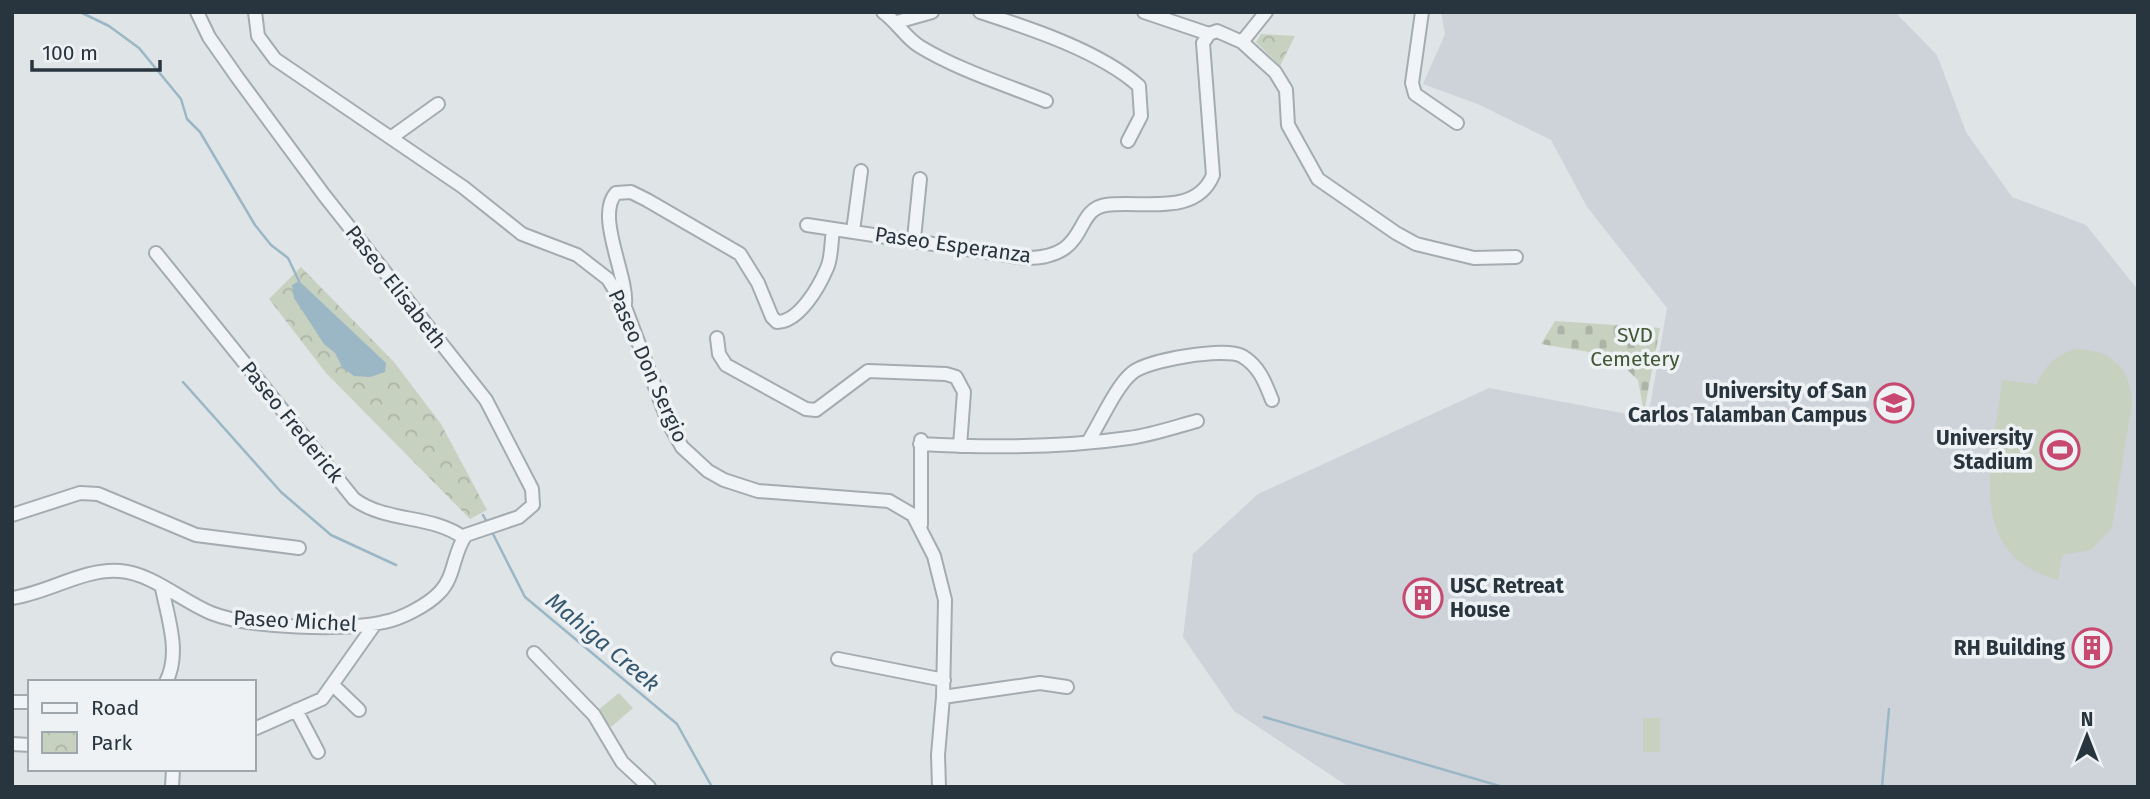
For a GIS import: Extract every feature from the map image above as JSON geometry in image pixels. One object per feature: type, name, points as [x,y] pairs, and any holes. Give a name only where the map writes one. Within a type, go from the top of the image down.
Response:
[{"type":"street","name":"Paseo Elisabeth","points":[[197,12],[209,37],[244,87],[375,262],[475,385],[496,416],[534,500],[525,514],[464,538]]},
{"type":"street","name":"Paseo Don Sergio","points":[[255,12],[258,36],[275,60],[463,187],[522,234],[542,244],[569,251],[597,268],[614,286],[625,307],[669,424],[682,446],[708,471],[724,480],[758,491],[889,500],[907,509],[921,526],[942,583],[944,680],[938,755],[939,787]]},
{"type":"street","points":[[883,12],[897,22],[916,44],[946,60],[1046,101]]},
{"type":"street","points":[[897,22],[932,12]]},
{"type":"street","points":[[980,12],[1031,30],[1099,60],[1139,86],[1142,111],[1128,141]]},
{"type":"street","points":[[1144,12],[1209,34],[1217,32],[1242,43],[1275,72],[1286,90],[1288,125],[1318,179],[1395,233],[1416,244],[1474,258],[1516,257]]},
{"type":"street","points":[[1242,43],[1266,12]]},
{"type":"street","points":[[1422,12],[1412,83],[1415,94],[1457,123]]},
{"type":"street","name":"Paseo Esperanza","points":[[807,225],[1026,258],[1049,258],[1062,253],[1091,211],[1104,205],[1157,206],[1196,197],[1207,189],[1213,175],[1203,43],[1209,34]]},
{"type":"street","points":[[392,137],[438,104]]},
{"type":"street","points":[[853,231],[861,171]]},
{"type":"street","points":[[914,239],[920,178]]},
{"type":"street","points":[[625,307],[625,290],[617,263],[611,220],[611,205],[616,193],[631,192],[740,254],[777,322],[794,317],[816,287],[828,266],[833,230]]},
{"type":"street","name":"Paseo Frederick","points":[[156,253],[354,499],[376,511],[449,529],[464,538]]},
{"type":"street","points":[[716,338],[719,354],[726,365],[806,409],[816,410],[868,371],[946,374],[956,377],[964,392],[960,446]]},
{"type":"street","points":[[1088,442],[1130,374],[1150,362],[1198,354],[1240,355],[1260,372],[1272,400]]},
{"type":"street","points":[[921,526],[921,442],[1010,449],[1131,438],[1197,421]]},
{"type":"street","points":[[12,515],[80,493],[98,494],[195,535],[299,548]]},
{"type":"street","name":"Paseo Michel","points":[[12,598],[110,571],[138,575],[228,619],[298,625],[375,624],[393,620],[441,591],[464,538]]},
{"type":"street","points":[[162,588],[174,652],[174,668],[167,680]]},
{"type":"street","points":[[256,728],[322,699],[375,624]]},
{"type":"street","points":[[534,653],[586,706],[622,762],[649,787]]},
{"type":"street","points":[[838,659],[944,680]]},
{"type":"street","points":[[943,697],[1040,683],[1067,687]]},
{"type":"street","points":[[333,685],[359,710]]},
{"type":"street","points":[[296,710],[318,752]]},
{"type":"shaded area","name":"University of San Carlos Talamban Campus","points":[[1441,12],[1895,12],[1937,55],[1966,132],[2012,197],[2086,225],[2138,290],[2138,787],[1349,787],[1234,711],[1183,637],[1193,554],[1258,494],[1489,388],[1648,418],[1667,308],[1587,207],[1551,140],[1480,105],[1423,84],[1445,34]]},
{"type":"green space","points":[[1261,34],[1295,36],[1280,66],[1256,42]]},
{"type":"green space","points":[[301,267],[394,362],[441,424],[487,510],[470,519],[326,373],[269,299]]},
{"type":"green space","name":"SVD Cemetery","points":[[1555,321],[1660,328],[1644,412],[1638,380],[1613,356],[1541,344]]},
{"type":"green space","name":"University Stadium","points":[[2076,349],[2099,353],[2117,363],[2128,380],[2132,403],[2112,528],[2091,550],[2062,555],[2058,580],[2027,567],[2007,548],[1995,525],[1990,498],[1990,470],[2002,380],[2037,384],[2052,362]]},
{"type":"green space","points":[[619,693],[633,708],[611,727],[597,711]]},
{"type":"green space","points":[[1643,718],[1660,718],[1660,752],[1643,752]]},
{"type":"water","points":[[299,281],[386,363],[385,372],[370,377],[354,376],[342,367],[335,353],[324,344],[294,298],[292,285]]},
{"type":"waterway","points":[[80,12],[109,26],[139,48],[181,99],[187,119],[200,132],[255,225],[271,245],[288,258],[299,281]]},
{"type":"waterway","points":[[183,382],[281,492],[331,535],[396,565]]},
{"type":"waterway","name":"Mahiga Creek","points":[[483,515],[488,524]]},
{"type":"waterway","name":"Mahiga Creek","points":[[491,530],[525,597],[677,724],[712,787]]},
{"type":"waterway","points":[[1882,787],[1889,709]]},
{"type":"waterway","points":[[1264,717],[1503,787]]},
{"type":"place","name":"University of San Carlos Talamban Campus","points":[[1894,403]]},
{"type":"place","name":"University Stadium","points":[[2060,450]]},
{"type":"place","name":"USC Retreat House","points":[[1423,598]]},
{"type":"place","name":"RH Building","points":[[2092,648]]}]
